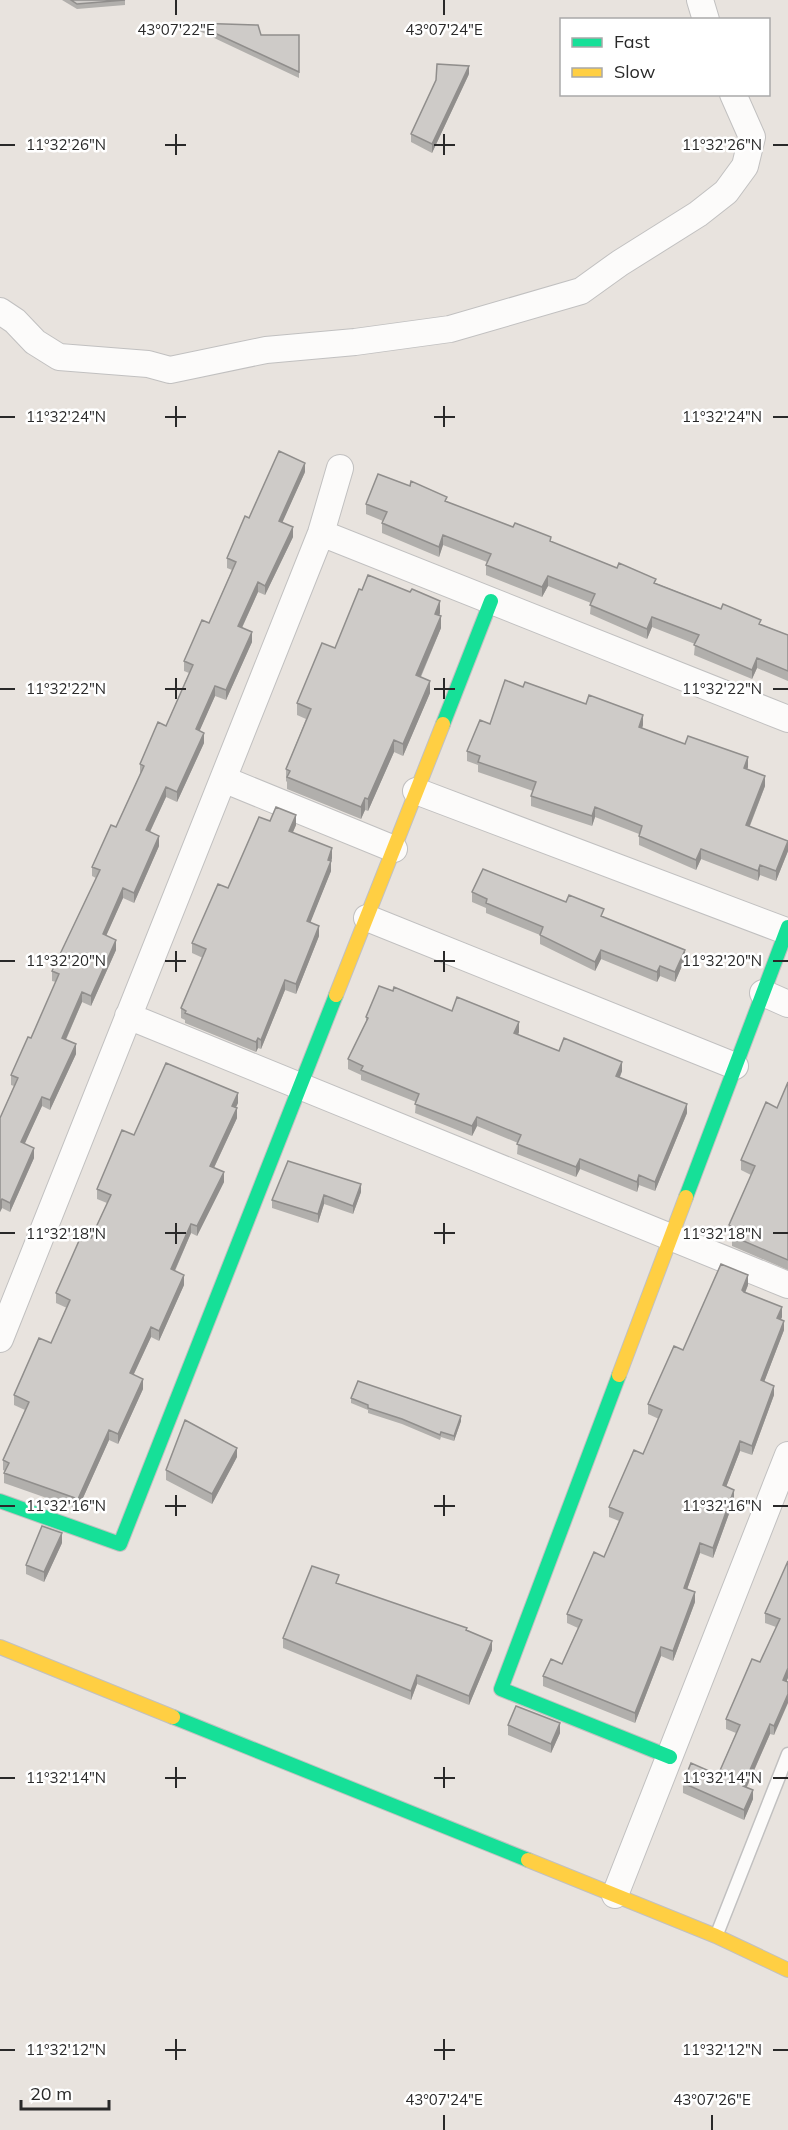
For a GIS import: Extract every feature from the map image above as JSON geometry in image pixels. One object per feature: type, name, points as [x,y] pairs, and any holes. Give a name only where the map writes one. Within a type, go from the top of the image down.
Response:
[{"type":"main road","points":[[0,1501],[120,1544],[491,601]]},
{"type":"main road","points":[[669,1757],[501,1689],[787,929]]},
{"type":"main road","points":[[0,1647],[716,1936],[788,1970]]},
{"type":"street","points":[[700,0],[705,18]]},
{"type":"street","points":[[0,311],[15,321],[35,342],[59,357],[148,364],[170,370],[266,350],[356,342],[450,328],[581,291],[628,258],[699,214],[726,192],[745,166],[752,137],[734,96]]},
{"type":"street","points":[[0,1339],[321,533],[339,468]]},
{"type":"street","points":[[321,533],[788,718]]},
{"type":"street","points":[[223,779],[394,849]]},
{"type":"street","points":[[416,791],[787,929]]},
{"type":"street","points":[[367,918],[735,1066]]},
{"type":"street","points":[[763,993],[788,1004]]},
{"type":"street","points":[[128,1016],[788,1285]]},
{"type":"street","points":[[615,1895],[788,1455]]},
{"type":"lane","points":[[716,1936],[788,1754]]},
{"type":"building","points":[[71,0],[125,0],[77,4]]},
{"type":"building","points":[[193,23],[258,25],[261,35],[299,35],[299,72]]},
{"type":"building","points":[[437,64],[469,66],[432,144],[411,134],[436,80]]},
{"type":"building","points":[[279,451],[305,463],[279,521],[293,527],[265,586],[258,582],[238,626],[252,632],[226,690],[215,686],[196,729],[204,733],[177,792],[166,787],[146,830],[159,836],[134,893],[123,888],[103,934],[116,940],[91,996],[82,992],[62,1038],[76,1044],[50,1100],[42,1097],[21,1142],[34,1148],[10,1203],[2,1199],[0,1202],[0,1118],[18,1078],[11,1075],[28,1037],[31,1038],[59,974],[52,971],[100,870],[92,867],[111,825],[116,827],[144,766],[140,764],[158,722],[166,726],[193,665],[184,661],[202,620],[209,623],[236,562],[227,558],[245,516],[249,518]]},
{"type":"building","points":[[378,474],[410,486],[411,481],[447,497],[445,501],[513,527],[515,523],[551,537],[550,541],[617,568],[619,563],[656,579],[654,583],[721,609],[723,604],[761,620],[759,624],[788,635],[788,671],[757,658],[752,670],[694,645],[699,635],[652,617],[647,629],[590,605],[595,594],[548,576],[542,587],[486,565],[491,554],[443,535],[439,547],[382,523],[387,512],[366,504]]},
{"type":"building","points":[[368,575],[440,601],[435,614],[441,616],[416,675],[430,681],[403,744],[394,740],[368,799],[365,798],[361,807],[287,777],[290,771],[286,769],[311,709],[297,703],[322,643],[335,648],[359,589],[362,590]]},
{"type":"building","points":[[505,680],[523,687],[525,682],[586,704],[589,695],[643,715],[639,727],[685,744],[688,736],[748,757],[744,768],[765,776],[746,825],[788,841],[776,871],[760,865],[758,871],[701,849],[696,860],[639,836],[642,826],[595,807],[592,816],[531,796],[536,782],[478,762],[480,756],[467,751],[480,720],[490,724]]},
{"type":"building","points":[[276,807],[296,815],[289,831],[332,848],[328,860],[331,861],[307,921],[319,926],[296,984],[285,980],[261,1040],[258,1038],[256,1042],[185,1013],[186,1011],[181,1008],[206,949],[192,943],[218,884],[228,888],[259,817],[270,821]]},
{"type":"building","points":[[483,869],[566,902],[569,895],[604,909],[601,916],[685,950],[675,972],[660,966],[657,972],[601,950],[595,962],[540,935],[543,927],[486,903],[487,899],[472,892]]},
{"type":"building","points":[[379,986],[393,991],[394,987],[452,1011],[457,997],[519,1022],[514,1033],[559,1051],[564,1038],[622,1062],[616,1076],[687,1104],[655,1182],[639,1175],[637,1182],[580,1159],[576,1167],[517,1144],[521,1135],[477,1117],[472,1126],[415,1104],[419,1094],[361,1070],[363,1066],[348,1059],[368,1018],[366,1017]]},
{"type":"building","points":[[166,1063],[238,1093],[232,1106],[237,1108],[210,1166],[224,1172],[197,1226],[191,1224],[171,1269],[184,1275],[159,1331],[151,1327],[130,1373],[143,1379],[118,1434],[109,1430],[78,1499],[4,1473],[9,1463],[3,1460],[29,1402],[14,1395],[39,1338],[51,1343],[70,1300],[56,1293],[82,1234],[91,1238],[111,1195],[97,1189],[122,1130],[134,1135]]},
{"type":"building","points":[[788,1082],[788,1260],[732,1236],[735,1228],[729,1225],[755,1166],[741,1160],[766,1102],[777,1108]]},
{"type":"building","points":[[288,1161],[361,1184],[353,1206],[324,1195],[318,1214],[272,1200]]},
{"type":"building","points":[[721,1264],[748,1275],[742,1290],[744,1292],[782,1307],[777,1318],[784,1321],[761,1380],[774,1386],[752,1446],[740,1441],[723,1485],[734,1490],[713,1548],[700,1543],[684,1588],[695,1592],[673,1651],[661,1647],[635,1713],[543,1676],[551,1659],[562,1664],[582,1620],[567,1614],[594,1552],[604,1557],[623,1513],[609,1507],[634,1450],[643,1454],[662,1410],[648,1404],[674,1346],[683,1350]]},
{"type":"building","points":[[358,1381],[461,1416],[454,1436],[441,1432],[440,1435],[368,1408],[368,1405],[351,1398]]},
{"type":"building","points":[[185,1420],[237,1448],[212,1494],[166,1470]]},
{"type":"building","points":[[42,1526],[62,1533],[44,1572],[26,1565]]},
{"type":"building","points":[[788,1561],[788,1668],[783,1680],[788,1682],[788,1694],[774,1726],[770,1724],[743,1786],[753,1790],[744,1810],[683,1783],[691,1763],[718,1775],[740,1725],[726,1719],[752,1659],[760,1662],[780,1619],[765,1613]]},
{"type":"building","points":[[312,1566],[339,1575],[336,1583],[467,1628],[466,1630],[492,1641],[469,1696],[417,1675],[411,1691],[283,1638]]},
{"type":"building","points":[[516,1706],[560,1723],[551,1744],[508,1725]]},
{"type":"traffic: fast","points":[[443,724],[491,601]]},
{"type":"traffic: fast","points":[[686,1197],[788,927]]},
{"type":"traffic: fast","points":[[0,1501],[120,1544],[336,995]]},
{"type":"traffic: fast","points":[[619,1375],[501,1689],[670,1757]]},
{"type":"traffic: fast","points":[[173,1717],[528,1860]]},
{"type":"traffic: slow","points":[[336,995],[443,724]]},
{"type":"traffic: slow","points":[[619,1375],[686,1197]]},
{"type":"traffic: slow","points":[[0,1647],[173,1717]]},
{"type":"traffic: slow","points":[[528,1860],[716,1936],[788,1970]]}]
